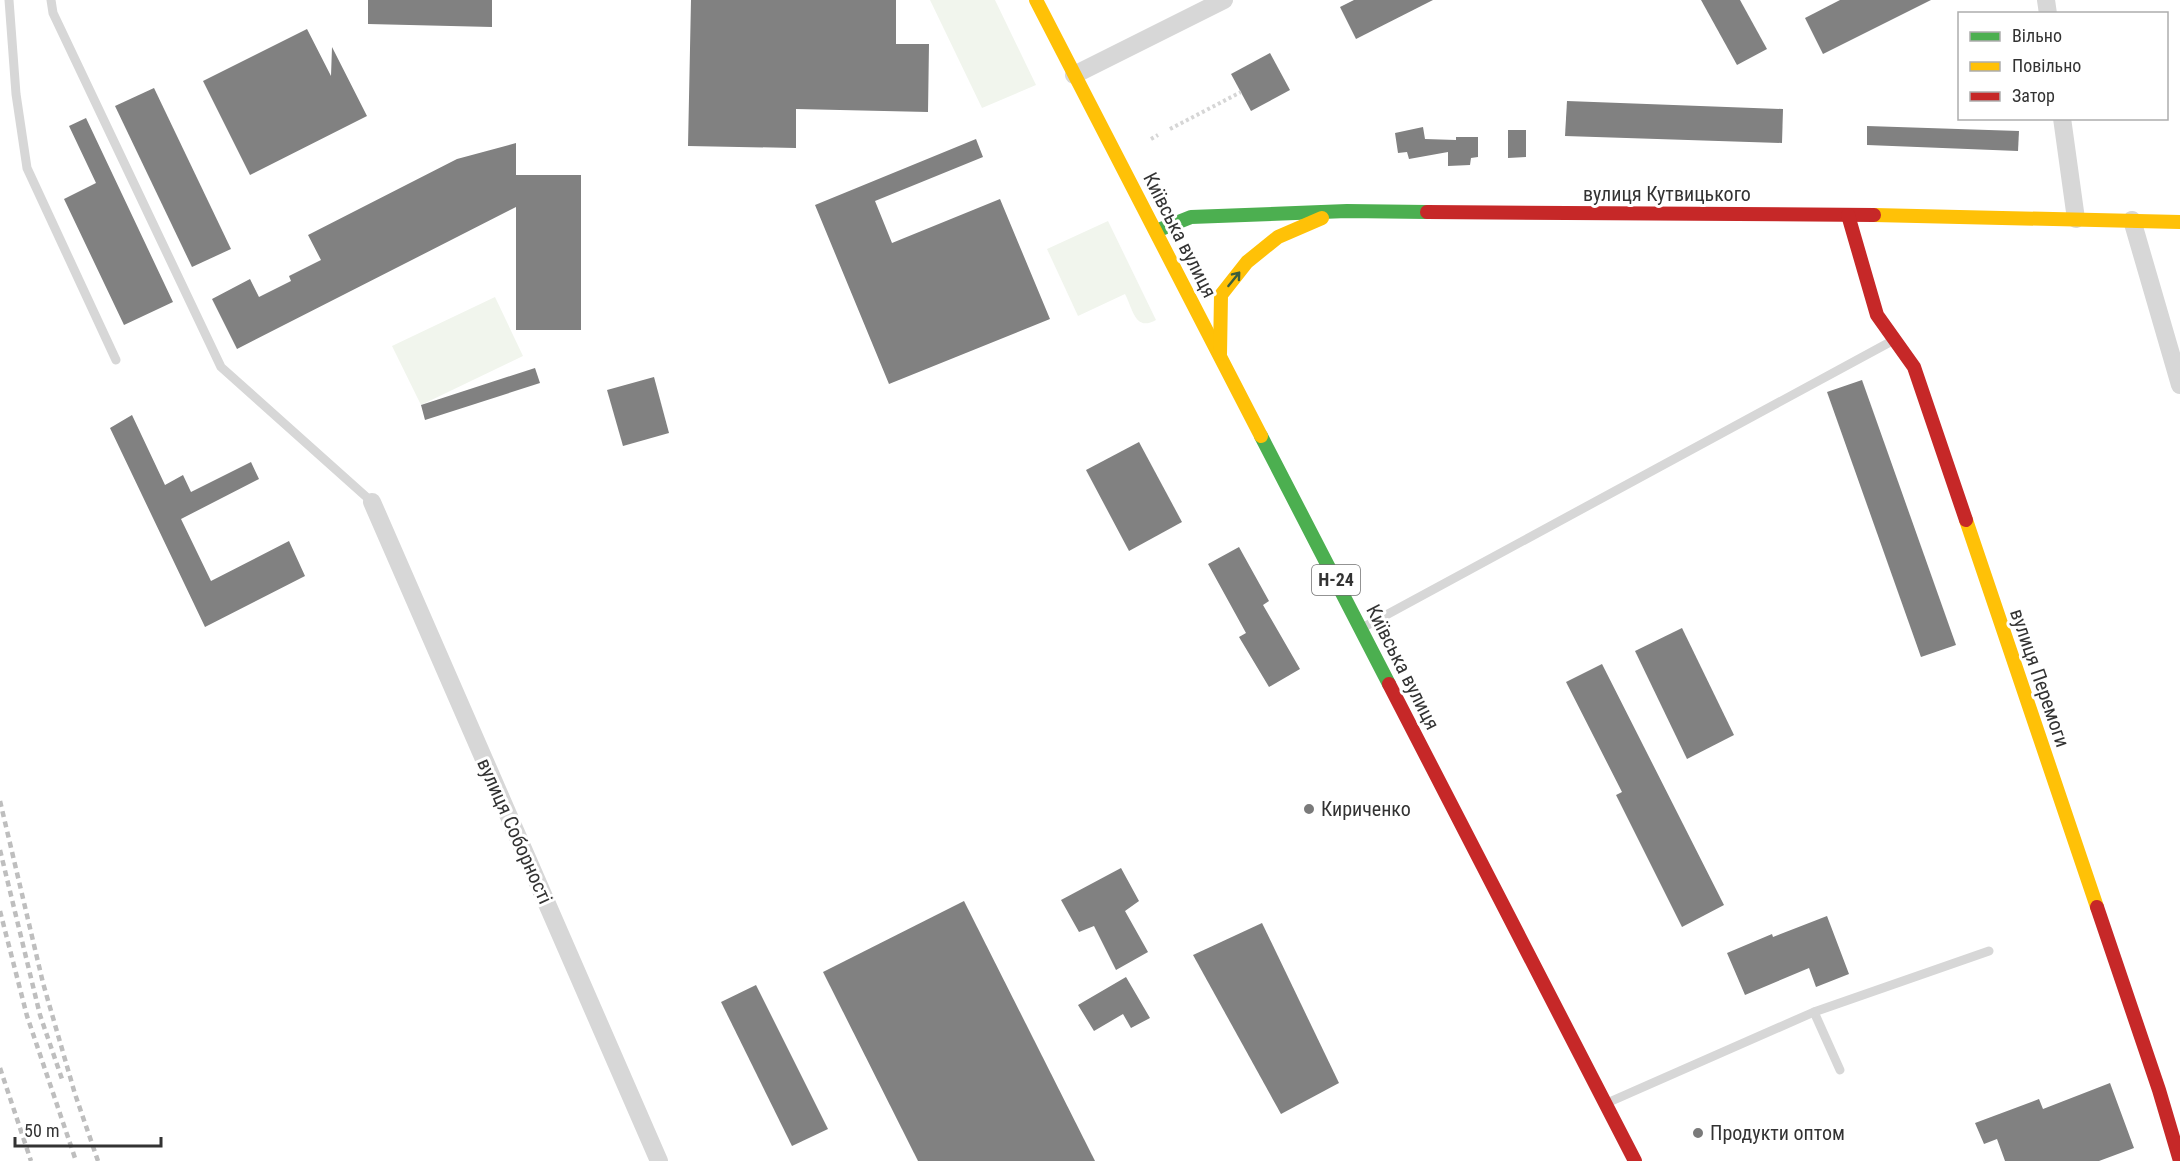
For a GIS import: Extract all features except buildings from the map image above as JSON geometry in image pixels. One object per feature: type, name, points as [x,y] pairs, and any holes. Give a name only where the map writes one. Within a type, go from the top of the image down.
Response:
[{"type":"street","name":"Київська вулиця","points":[[1036,0],[1635,1161]]},
{"type":"street","points":[[1074,75],[1224,0]]},
{"type":"street","points":[[2062,120],[2076,219]]},
{"type":"street","points":[[1220,354],[1221,295],[1247,262],[1278,237],[1307,223],[1347,211]]},
{"type":"street","name":"вулиця Кутвицького","points":[[1156,231],[1191,217],[1347,211],[1848,215],[2180,222]]},
{"type":"street","name":"вулиця Перемоги","points":[[1848,215],[1877,315],[1914,367],[2155,1079],[2180,1161]]},
{"type":"street","points":[[2132,220],[2180,385]]},
{"type":"street","name":"вулиця Соборності","points":[[372,502],[659,1161]]},
{"type":"lane","points":[[9,0],[16,94],[27,168],[116,360]]},
{"type":"lane","points":[[51,0],[53,13],[221,367],[372,502]]},
{"type":"lane","points":[[1362,628],[1894,340]]},
{"type":"lane","points":[[1605,1104],[1814,1012],[1989,951]]},
{"type":"lane","points":[[1814,1012],[1840,1070]]},
{"type":"path","points":[[1170,129],[1241,92]]},
{"type":"path","points":[[1151,138],[1158,135]]},
{"type":"shaded area","points":[[930,0],[995,0],[1036,85],[982,108]]},
{"type":"shaded area","points":[[1108,221],[1156,320],[1149,323],[1139,321],[1125,294],[1078,316],[1047,249]]},
{"type":"shaded area","points":[[495,297],[523,356],[421,405],[392,346]]},
{"type":"railway","points":[[0,801],[43,983],[75,1094],[98,1161]]},
{"type":"railway","points":[[0,850],[40,1015],[62,1079]]},
{"type":"railway","points":[[0,911],[27,1016],[76,1161]]},
{"type":"railway","points":[[0,1068],[31,1161]]},
{"type":"traffic: fast","points":[[1156,231],[1191,217],[1347,211],[1427,212]]},
{"type":"traffic: fast","points":[[1261,436],[1389,684]]},
{"type":"traffic: slow","points":[[1036,0],[1261,436]]},
{"type":"traffic: slow","points":[[1874,215],[2180,222]]},
{"type":"traffic: slow","points":[[1220,354],[1221,295],[1247,262],[1278,237],[1322,218]]},
{"type":"traffic: slow","points":[[1966,520],[2097,907]]},
{"type":"traffic: jam","points":[[1427,212],[1874,215]]},
{"type":"traffic: jam","points":[[1848,215],[1877,315],[1914,367],[1966,520]]},
{"type":"traffic: jam","points":[[1389,684],[1635,1161]]},
{"type":"traffic: jam","points":[[2097,907],[2159,1090],[2180,1161]]},
{"type":"place","name":"Кириченко","points":[[1309,809]]},
{"type":"place","name":"Продукти оптом","points":[[1698,1133]]}]
